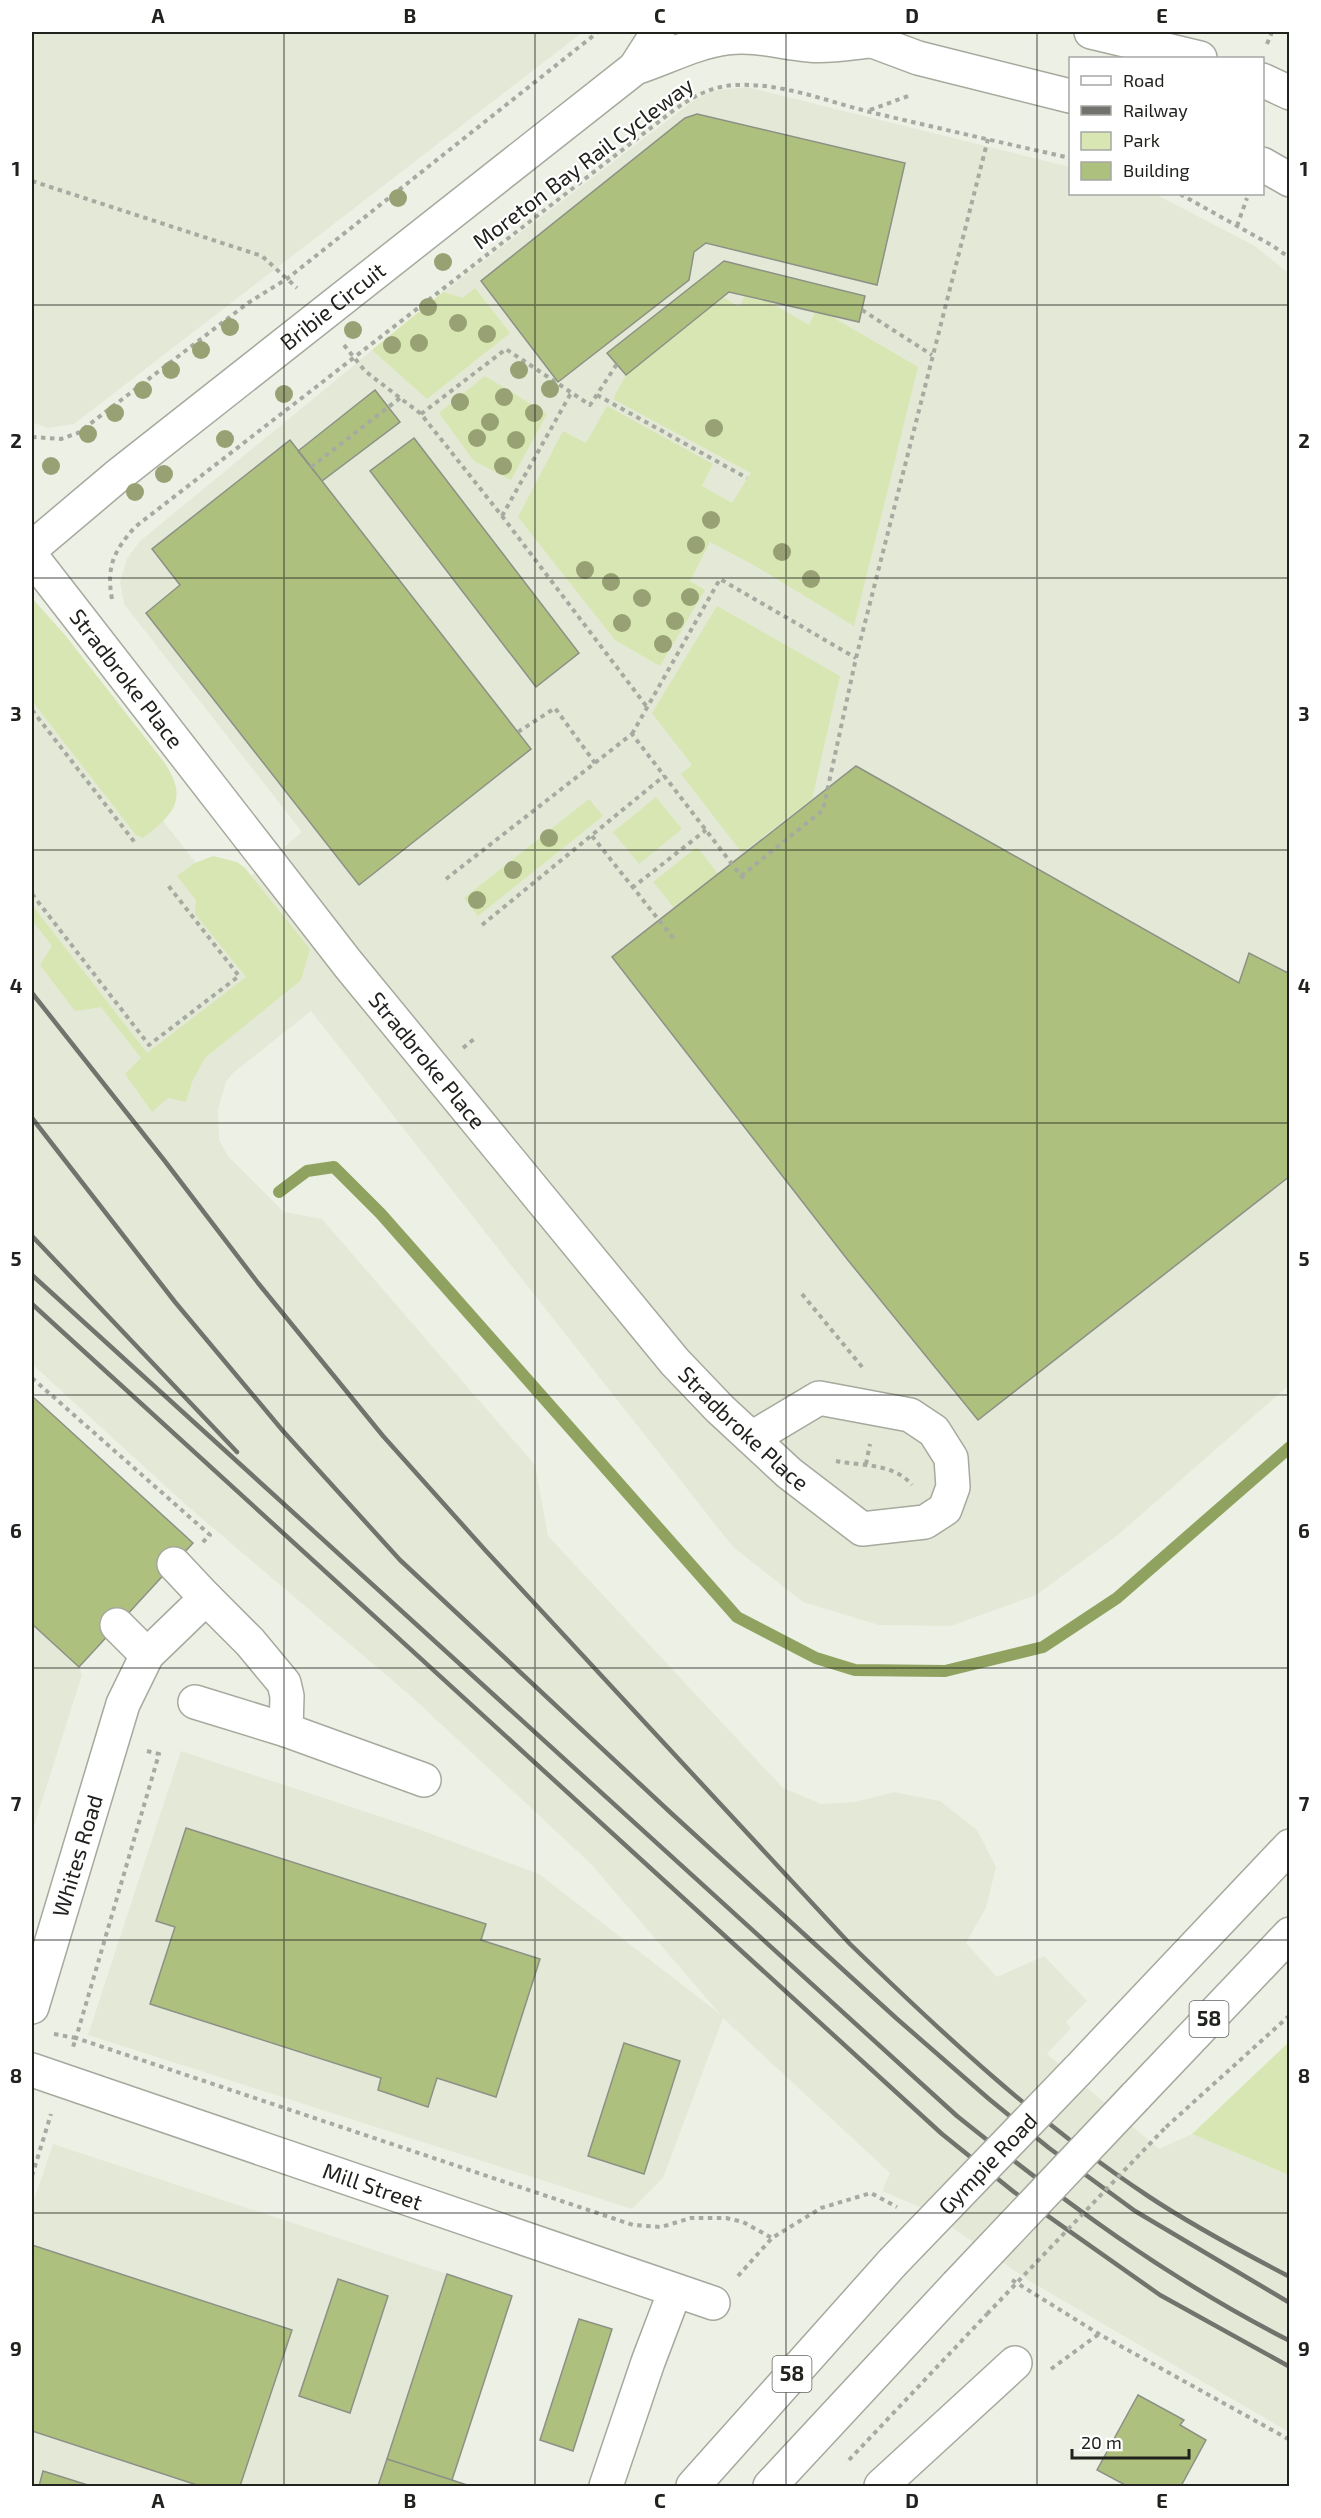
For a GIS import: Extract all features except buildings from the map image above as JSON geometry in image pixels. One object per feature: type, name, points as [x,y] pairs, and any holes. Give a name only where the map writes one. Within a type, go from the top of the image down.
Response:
[{"type":"main road","name":"Bribie Circuit","points":[[32,548],[116,477],[635,68],[658,32]]},
{"type":"main road","points":[[1091,32],[1196,57]]},
{"type":"main road","name":"Bribie Circuit","points":[[635,68],[672,56],[704,42],[730,38],[774,39],[810,45],[858,36]]},
{"type":"main road","points":[[858,36],[971,73],[1069,96]]},
{"type":"main road","points":[[1264,80],[1290,93]]},
{"type":"main road","points":[[1264,165],[1290,180]]},
{"type":"main road","name":"Stradbroke Place","points":[[32,557],[348,964],[675,1362],[720,1409],[789,1473],[862,1529],[926,1522],[945,1509],[953,1487],[951,1458],[934,1431],[910,1415],[819,1398],[752,1438]]},
{"type":"main road","points":[[176,1566],[250,1642],[284,1683],[287,1696],[286,1730]]},
{"type":"main road","name":"Whites Road","points":[[32,2007],[123,1704],[147,1655],[206,1598]]},
{"type":"main road","points":[[117,1625],[147,1655]]},
{"type":"main road","points":[[195,1702],[286,1730],[424,1780]]},
{"type":"main road","name":"Gympie Road","points":[[693,2487],[892,2263],[1290,1845]]},
{"type":"main road","name":"58","points":[[770,2487],[957,2285],[1290,1934]]},
{"type":"main road","name":"Mill Street","points":[[32,2070],[713,2303]]},
{"type":"main road","points":[[606,2487],[675,2291]]},
{"type":"main road","points":[[881,2487],[1015,2363]]},
{"type":"path","points":[[32,437],[61,439],[78,433],[248,303],[288,278],[598,32]]},
{"type":"path","name":"Moreton Bay Rail Cycleway","points":[[113,602],[109,585],[110,569],[115,553],[135,527],[674,110],[711,88],[735,85],[790,90],[868,111],[1069,158]]},
{"type":"path","points":[[741,876],[823,810],[856,658],[988,139]]},
{"type":"path","points":[[32,181],[262,255],[288,278]]},
{"type":"path","points":[[1182,195],[1273,246],[1290,258]]},
{"type":"path","points":[[1237,226],[1248,195]]},
{"type":"path","points":[[862,310],[932,355]]},
{"type":"path","points":[[421,414],[506,350],[591,405],[617,364]]},
{"type":"path","points":[[354,357],[365,371],[421,414],[502,516],[646,707]]},
{"type":"path","points":[[502,516],[571,393]]},
{"type":"path","points":[[597,395],[747,478]]},
{"type":"path","points":[[311,467],[400,398]]},
{"type":"path","points":[[446,879],[632,734],[720,579],[856,658]]},
{"type":"path","points":[[518,732],[555,708],[595,763]]},
{"type":"path","points":[[32,710],[136,843]]},
{"type":"path","points":[[632,734],[745,880]]},
{"type":"path","points":[[482,925],[664,776]]},
{"type":"path","points":[[632,888],[706,830]]},
{"type":"path","points":[[592,836],[674,939]]},
{"type":"path","points":[[32,894],[149,1045],[239,976],[167,884]]},
{"type":"path","points":[[456,1053],[474,1039]]},
{"type":"path","points":[[32,1378],[210,1535],[176,1566]]},
{"type":"path","points":[[112,1740],[159,1754],[76,2038],[633,2225],[661,2227],[692,2218],[726,2218],[743,2222],[772,2238]]},
{"type":"path","points":[[848,2461],[1166,2127],[1290,2015]]},
{"type":"path","points":[[713,2303],[772,2238],[821,2208],[871,2193],[899,2208]]},
{"type":"path","points":[[1035,2295],[1099,2334],[1290,2440]]},
{"type":"path","points":[[1015,2363],[1032,2383],[1099,2334]]},
{"type":"shaded area","points":[[32,32],[583,32],[74,424],[47,428],[32,422]]},
{"type":"shaded area","points":[[747,87],[1069,167],[1069,195],[1157,195],[1255,246],[1289,274],[1289,1385],[1118,1535],[1036,1595],[951,1626],[879,1625],[803,1602],[733,1547],[311,1011],[233,1073],[226,1082],[218,1109],[219,1140],[228,1156],[284,1212],[322,1219],[535,1465],[548,1536],[783,1788],[821,1804],[855,1802],[894,1792],[940,1801],[977,1830],[996,1867],[986,1908],[966,1943],[997,1977],[1044,1956],[1087,2001],[1066,2022],[1071,2028],[1047,2054],[1159,2149],[1192,2134],[1289,2175],[1289,2432],[1031,2282],[927,2210],[882,2191],[890,2173],[723,2018],[663,2178],[632,2209],[88,2035],[181,1751],[421,1830],[539,1874],[720,2014],[591,1864],[413,1698],[186,1505],[32,1364],[32,653],[224,899],[302,832],[124,604],[120,582],[127,559],[139,542],[443,292],[693,101],[712,91]]},
{"type":"shaded area","points":[[32,1624],[79,1667],[82,1675],[32,1832]]},
{"type":"shaded area","points":[[53,2144],[447,2274],[378,2486],[32,2486],[32,2206]]},
{"type":"green space","points":[[475,288],[510,333],[427,399],[372,350],[443,292],[463,298]]},
{"type":"green space","points":[[748,290],[809,325],[817,308],[918,367],[854,626],[752,564],[710,542],[690,581],[705,590],[660,666],[615,640],[518,517],[563,431],[586,443],[607,406],[713,464],[702,486],[732,503],[751,473],[613,399],[626,375],[723,297],[739,307]]},
{"type":"green space","points":[[485,376],[547,414],[511,480],[474,461],[439,413]]},
{"type":"green space","points":[[32,598],[65,635],[172,775],[177,796],[174,805],[163,821],[143,838],[136,835],[32,701]]},
{"type":"green space","points":[[717,606],[840,676],[812,799],[742,853],[681,774],[692,765],[652,713]]},
{"type":"green space","points":[[656,797],[682,829],[639,864],[613,832]]},
{"type":"green space","points":[[589,799],[603,816],[478,916],[464,898]]},
{"type":"green space","points":[[697,847],[723,880],[679,914],[653,882]]},
{"type":"green space","points":[[213,856],[237,862],[245,868],[310,949],[301,980],[205,1058],[192,1082],[186,1102],[168,1098],[152,1112],[125,1074],[141,1058],[101,1007],[75,1011],[40,965],[52,946],[32,920],[32,905],[147,1053],[246,977],[195,914],[196,900],[177,876],[195,863]]},
{"type":"green space","points":[[1289,2042],[1289,2175],[1192,2134]]},
{"type":"waterway","points":[[279,1192],[307,1171],[334,1167],[381,1214],[737,1617],[816,1658],[855,1670],[945,1671],[1043,1647],[1117,1598],[1290,1447]]},
{"type":"railway","points":[[32,993],[258,1283],[383,1436],[486,1551],[850,1944],[993,2077],[1069,2139],[1165,2207],[1290,2277]]},
{"type":"railway","points":[[32,1118],[175,1302],[283,1431],[400,1560],[671,1813],[896,2018],[989,2099],[1049,2148],[1135,2211],[1290,2303]]},
{"type":"railway","points":[[32,1236],[237,1452]]},
{"type":"railway","points":[[32,1275],[957,2116],[1077,2208],[1159,2265],[1201,2292],[1290,2341]]},
{"type":"railway","points":[[32,1304],[942,2134],[1014,2192],[1160,2295],[1290,2367]]}]
